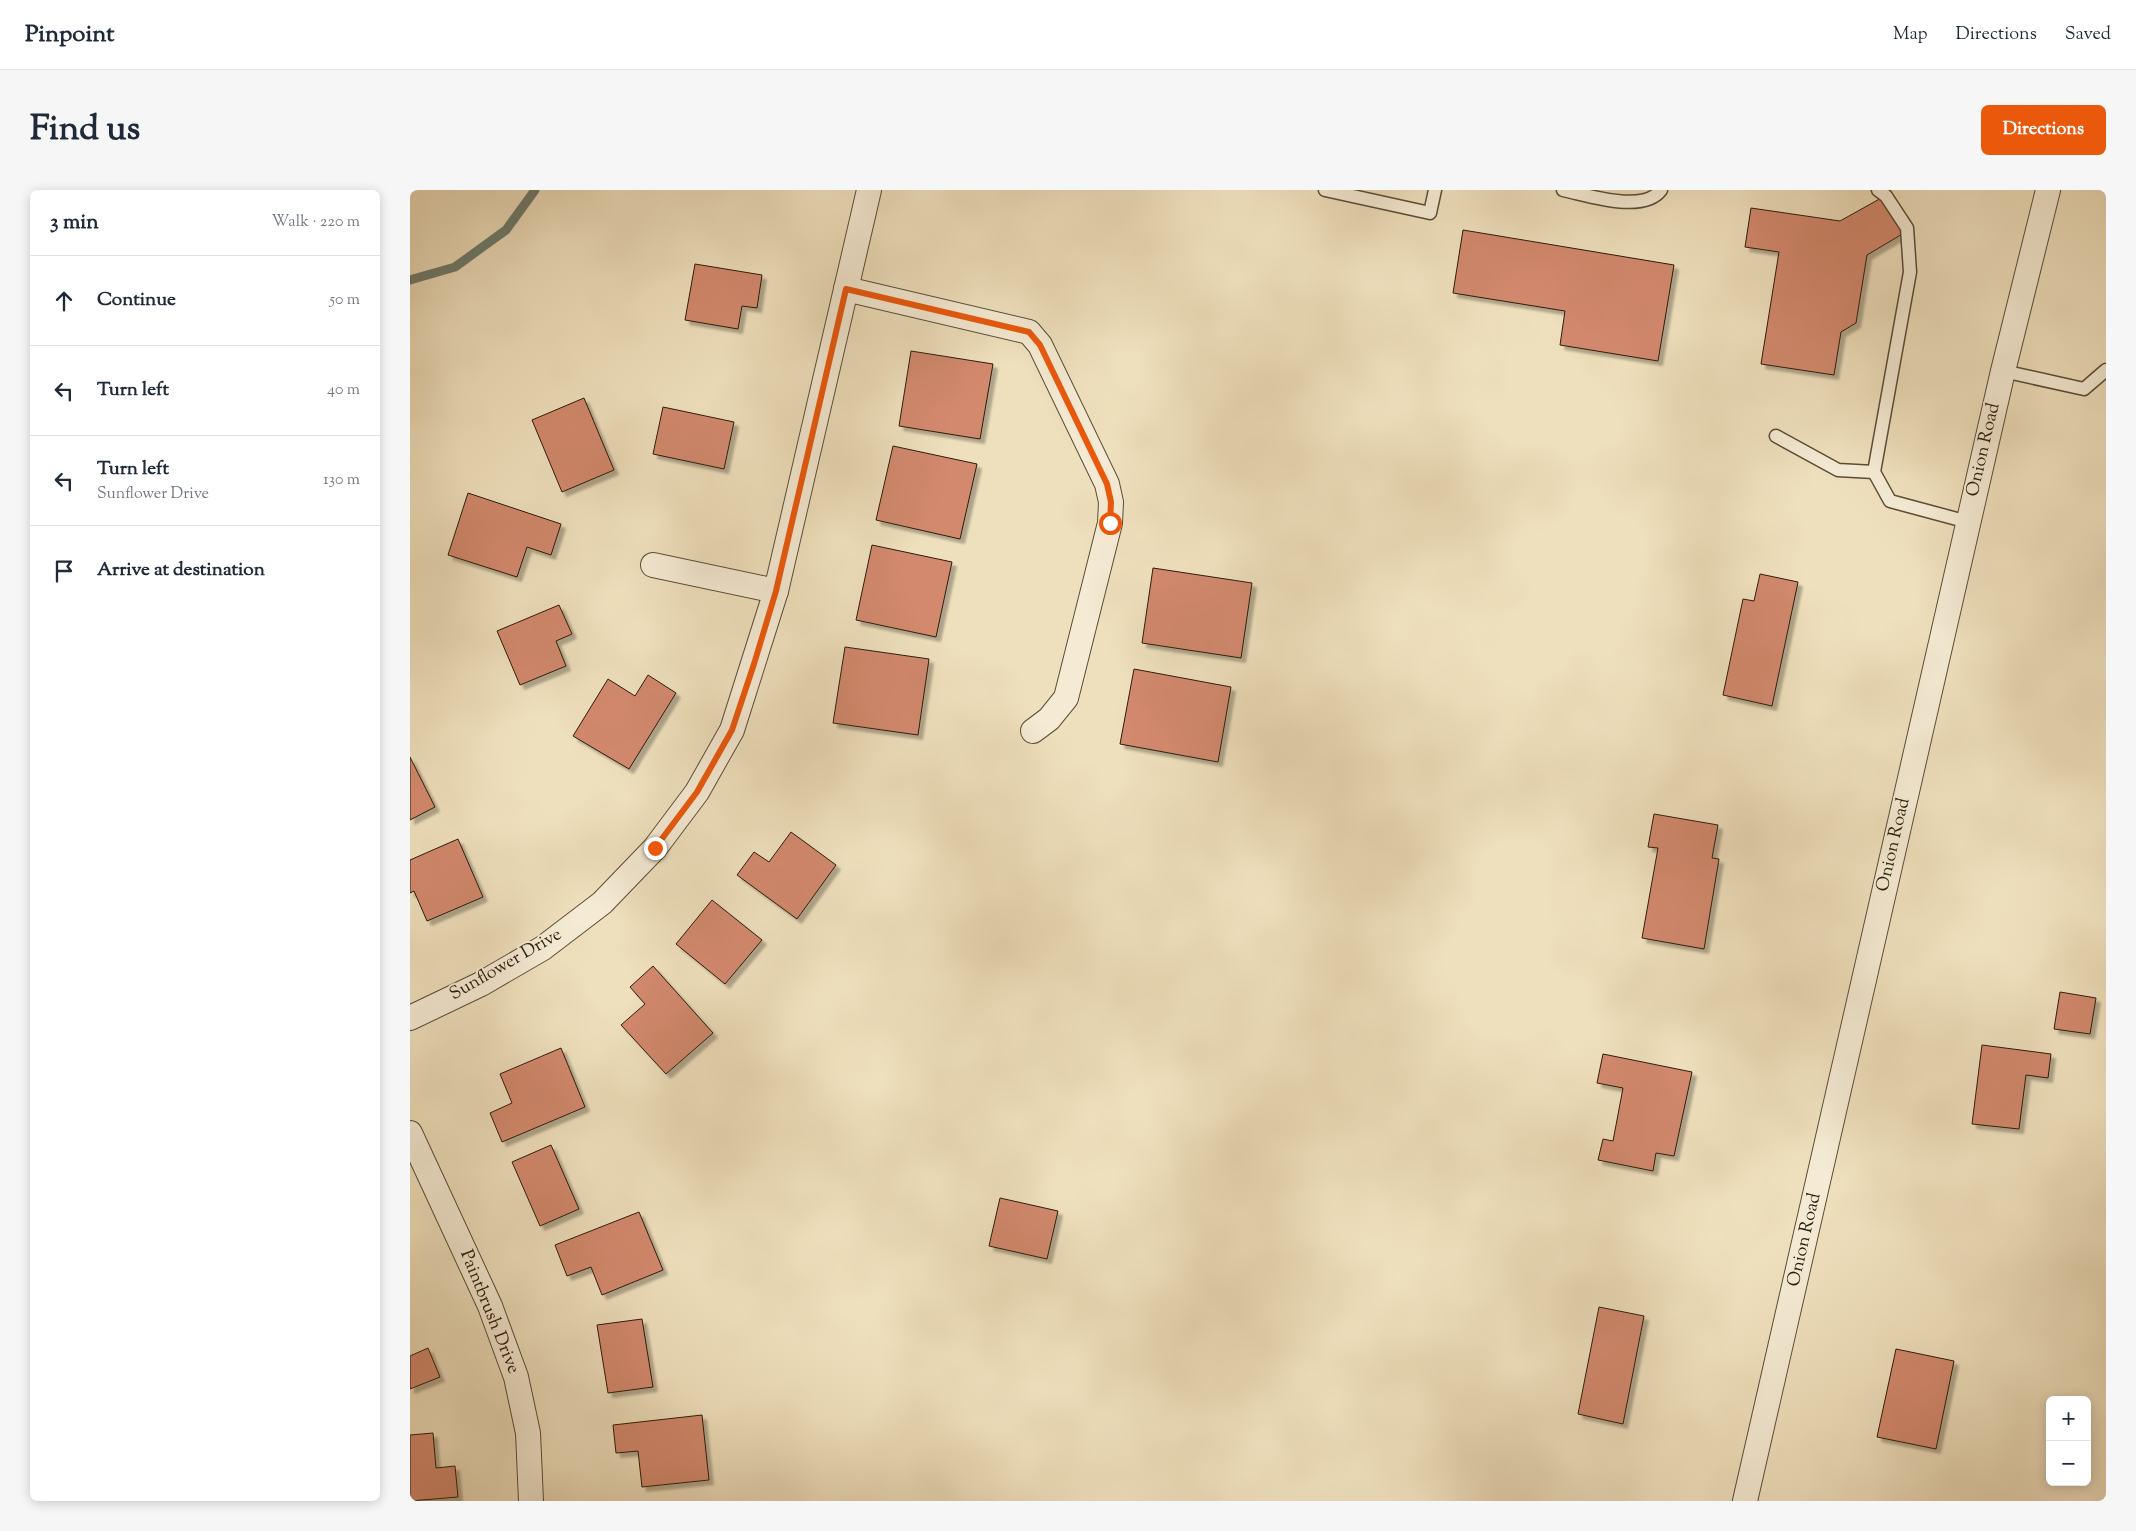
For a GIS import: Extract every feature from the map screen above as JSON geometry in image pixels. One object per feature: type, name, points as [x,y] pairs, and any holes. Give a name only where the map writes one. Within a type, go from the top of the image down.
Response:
[{"type":"street","name":"Sunflower Drive","points":[[410,1018],[480,984],[543,948],[602,903],[655,848],[697,792],[732,730],[776,591],[868,190]]},
{"type":"street","name":"Onion Road","points":[[1745,1501],[1968,522],[2048,190]]},
{"type":"street","points":[[846,289],[1029,332],[1040,345],[1107,484],[1111,502],[1110,523],[1066,698],[1050,719],[1033,731]]},
{"type":"street","points":[[653,564],[776,591]]},
{"type":"street","name":"Paintbrush Drive","points":[[410,1133],[490,1306],[516,1377],[528,1433],[531,1501]]},
{"type":"lane","points":[[1326,190],[1430,213],[1435,190]]},
{"type":"lane","points":[[1563,190],[1630,203],[1646,200],[1661,190]]},
{"type":"lane","points":[[1878,190],[1886,196],[1907,228],[1910,272],[1874,472],[1890,501],[1968,522]]},
{"type":"lane","points":[[2003,371],[2084,389],[2106,370]]},
{"type":"lane","points":[[1776,436],[1838,470],[1874,472]]},
{"type":"building","points":[[1883,197],[1904,233],[1867,255],[1856,323],[1841,332],[1834,375],[1761,364],[1779,252],[1745,247],[1751,208],[1840,221]]},
{"type":"building","points":[[1463,230],[1674,265],[1658,361],[1560,345],[1565,311],[1453,293]]},
{"type":"building","points":[[695,264],[762,275],[757,308],[742,306],[738,329],[685,320]]},
{"type":"building","points":[[911,351],[993,364],[980,439],[899,426]]},
{"type":"building","points":[[584,398],[614,470],[562,492],[532,420]]},
{"type":"building","points":[[663,407],[734,422],[724,469],[653,454]]},
{"type":"building","points":[[893,446],[977,464],[960,539],[876,520]]},
{"type":"building","points":[[468,493],[561,524],[551,555],[527,547],[517,577],[448,555]]},
{"type":"building","points":[[872,545],[952,562],[936,637],[856,620]]},
{"type":"building","points":[[1153,568],[1252,583],[1241,658],[1142,643]]},
{"type":"building","points":[[1760,574],[1798,582],[1772,706],[1723,695],[1743,599],[1754,601]]},
{"type":"building","points":[[559,605],[572,634],[556,641],[566,666],[520,685],[497,631]]},
{"type":"building","points":[[845,647],[929,659],[918,735],[833,723]]},
{"type":"building","points":[[1134,669],[1231,687],[1218,762],[1120,744]]},
{"type":"building","points":[[648,675],[676,693],[629,769],[573,736],[608,679],[635,696]]},
{"type":"building","points":[[410,757],[435,807],[410,820]]},
{"type":"building","points":[[1654,814],[1718,825],[1712,858],[1719,859],[1704,949],[1642,938],[1658,848],[1648,847]]},
{"type":"building","points":[[791,832],[836,865],[797,919],[737,875],[754,852],[769,862]]},
{"type":"building","points":[[458,839],[483,897],[427,921],[414,891],[410,893],[410,860]]},
{"type":"building","points":[[712,900],[762,940],[725,984],[676,944]]},
{"type":"building","points":[[653,966],[713,1033],[666,1074],[621,1025],[645,1004],[630,987]]},
{"type":"building","points":[[2060,992],[2096,998],[2090,1034],[2054,1029]]},
{"type":"building","points":[[1982,1045],[2051,1054],[2048,1078],[2026,1075],[2019,1129],[1972,1124]]},
{"type":"building","points":[[561,1048],[585,1107],[502,1142],[490,1113],[512,1103],[500,1074]]},
{"type":"building","points":[[1603,1054],[1692,1072],[1674,1156],[1656,1153],[1653,1171],[1598,1160],[1603,1139],[1613,1141],[1623,1088],[1597,1083]]},
{"type":"building","points":[[551,1145],[579,1209],[540,1226],[512,1162]]},
{"type":"building","points":[[1000,1198],[1058,1211],[1047,1259],[989,1246]]},
{"type":"building","points":[[639,1212],[663,1270],[602,1295],[591,1267],[567,1276],[555,1245]]},
{"type":"building","points":[[1599,1307],[1644,1316],[1623,1424],[1578,1414]]},
{"type":"building","points":[[642,1319],[653,1387],[608,1393],[597,1325]]},
{"type":"building","points":[[428,1348],[440,1377],[410,1389],[410,1356]]},
{"type":"building","points":[[1896,1349],[1954,1361],[1936,1449],[1877,1437]]},
{"type":"building","points":[[702,1415],[709,1480],[642,1487],[638,1451],[616,1453],[613,1425]]},
{"type":"building","points":[[433,1433],[436,1468],[455,1466],[458,1497],[410,1501],[410,1435]]},
{"type":"waterway","points":[[410,280],[455,267],[506,230],[535,190]]},
{"type":"route","points":[[655,848],[697,792],[732,730],[776,591],[846,289],[1029,332],[1040,345],[1107,484],[1111,502],[1110,523]]}]
